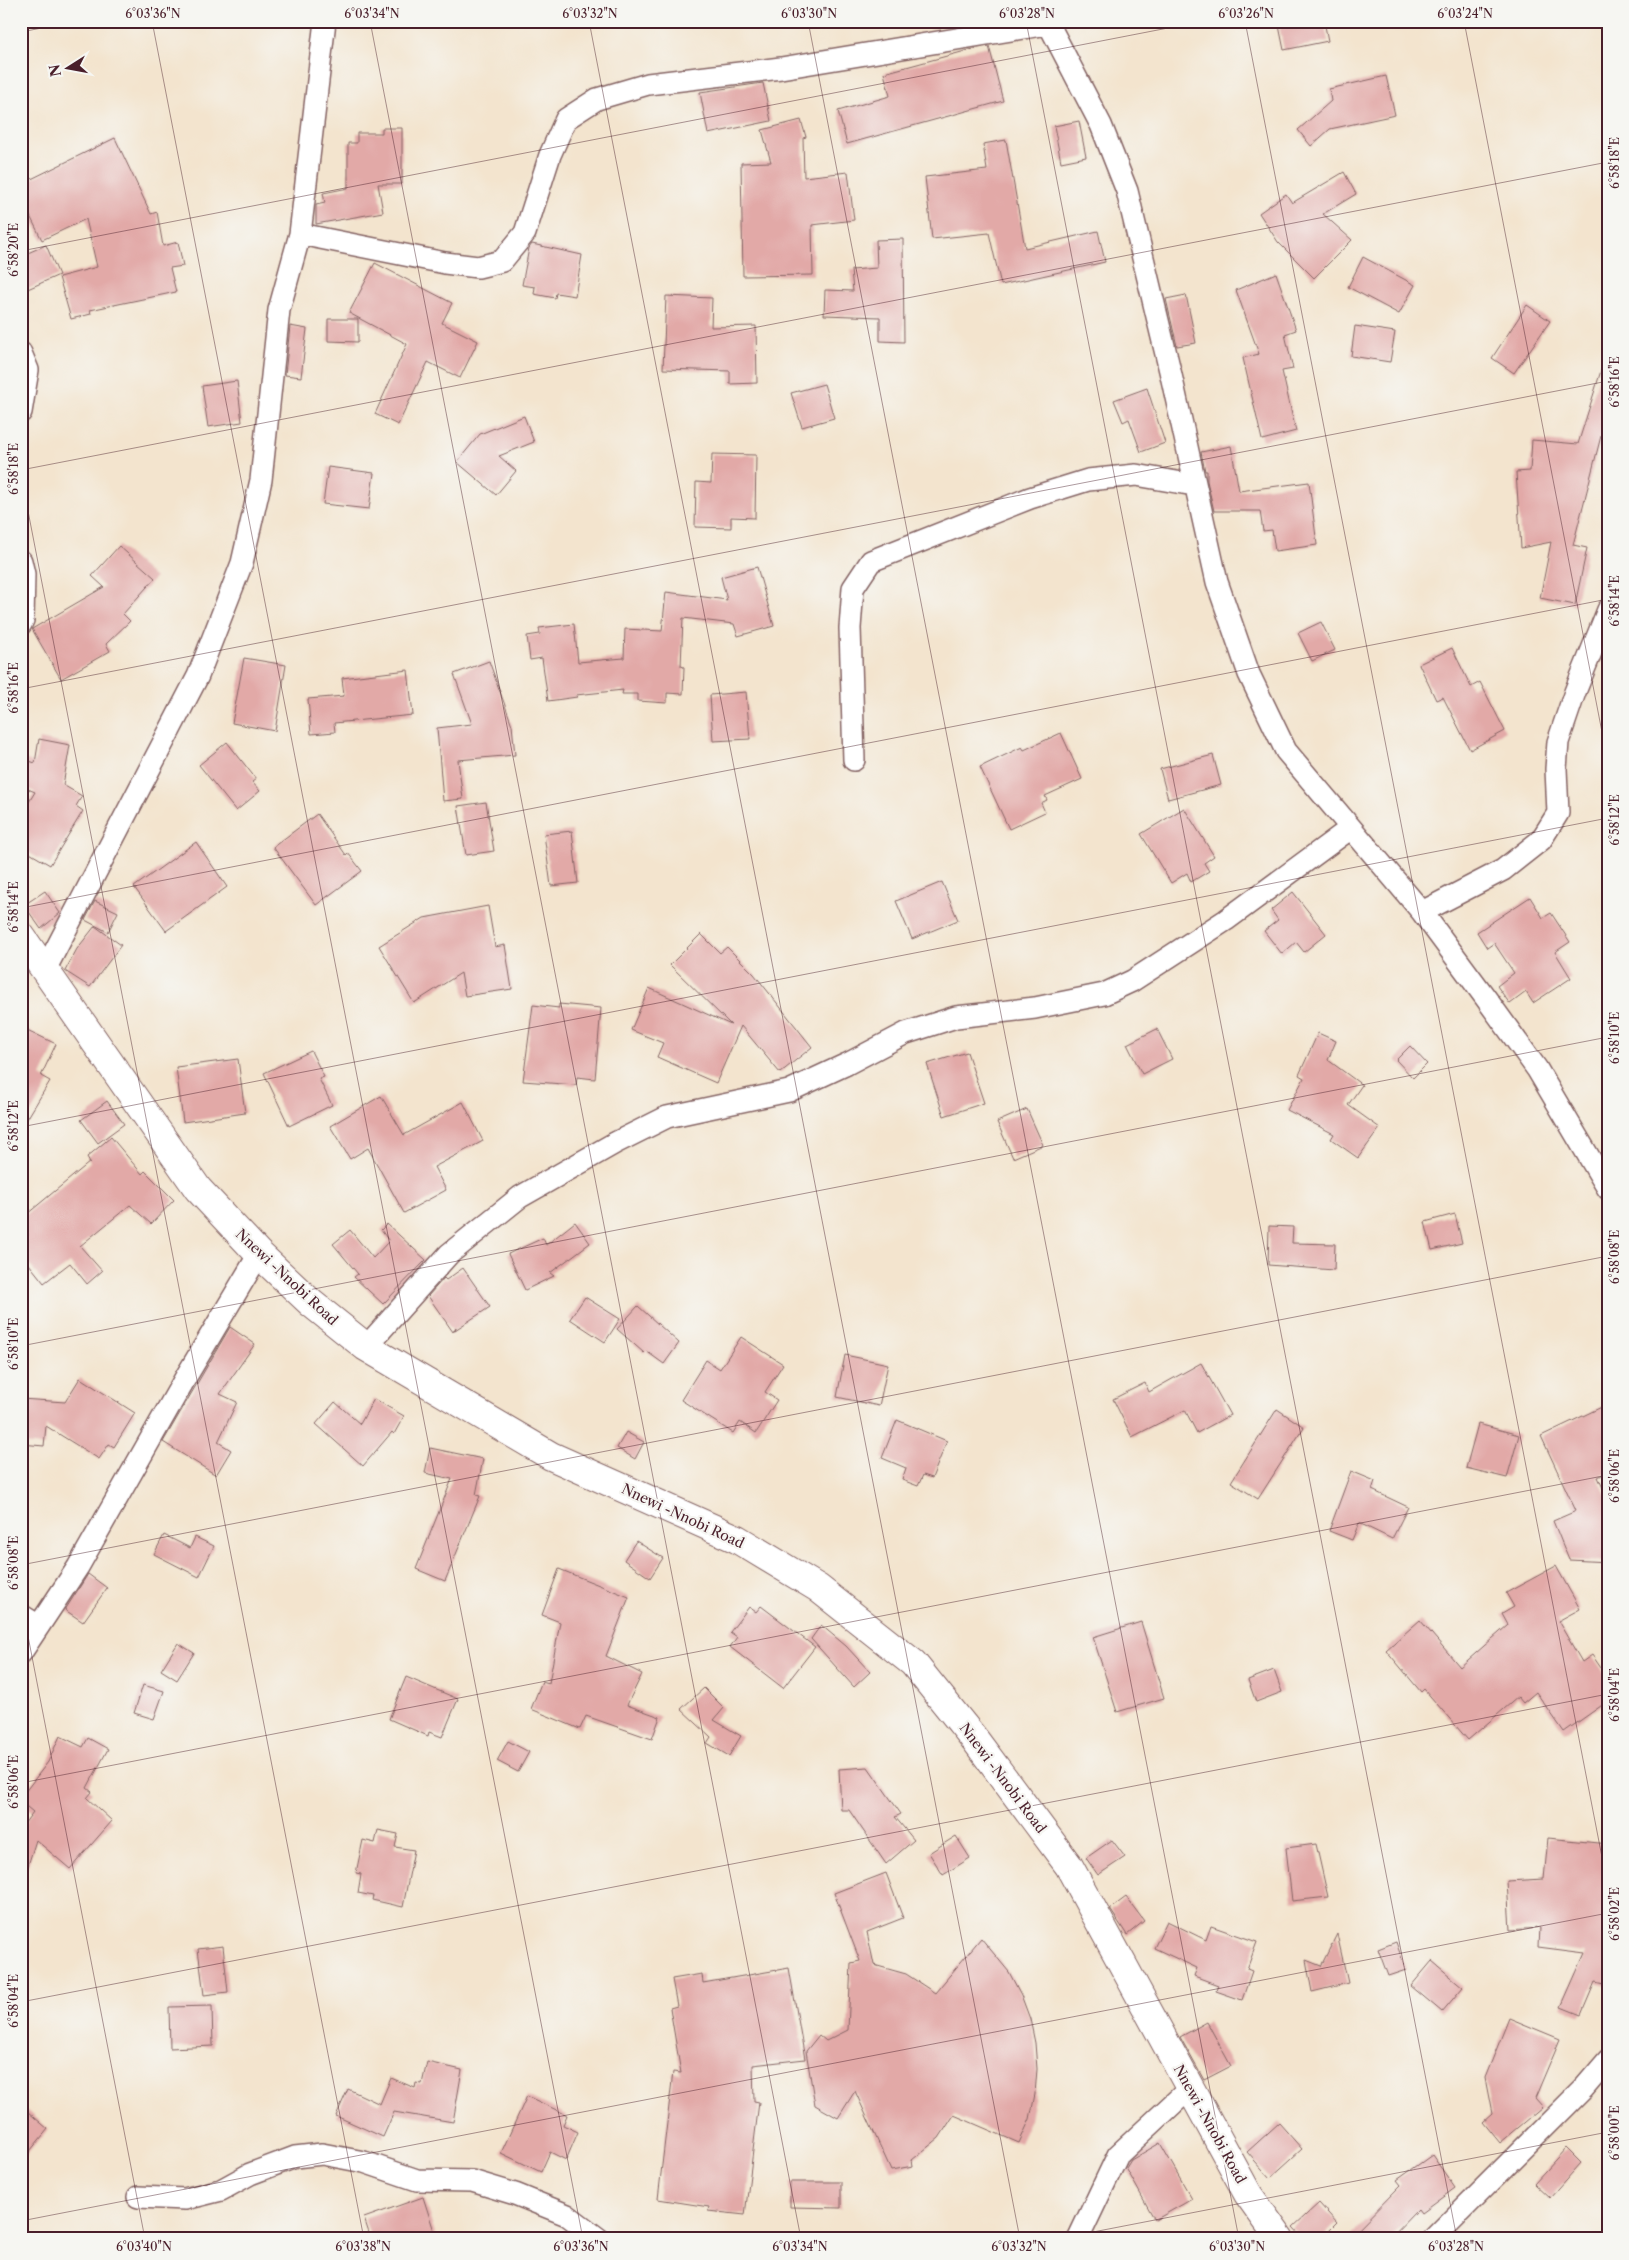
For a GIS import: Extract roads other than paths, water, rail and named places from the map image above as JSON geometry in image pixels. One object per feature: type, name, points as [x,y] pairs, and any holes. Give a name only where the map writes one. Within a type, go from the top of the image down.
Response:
[{"type":"main road","name":"Nnewi -Nnobi Road","points":[[21,936],[198,1189],[259,1254],[311,1303],[366,1347],[551,1456],[738,1539],[818,1588],[913,1663],[976,1741],[1069,1866],[1248,2194],[1280,2239]]},
{"type":"street","points":[[45,970],[198,676],[242,562],[261,480],[279,310],[300,234],[325,21]]},
{"type":"street","points":[[300,234],[445,263],[478,267],[502,261],[525,233],[550,155],[566,120],[597,99],[648,84],[781,68],[1048,23],[1101,125],[1127,191],[1171,375],[1194,486],[1217,582],[1249,674],[1286,751],[1422,912],[1537,1069],[1608,1189]]},
{"type":"street","points":[[21,353],[28,370],[21,412]]},
{"type":"street","points":[[854,760],[850,628],[853,588],[870,561],[1030,498],[1088,480],[1136,475],[1194,486]]},
{"type":"street","points":[[21,561],[24,574],[23,620],[21,624]]},
{"type":"street","points":[[1422,912],[1503,870],[1541,840],[1558,813],[1556,769],[1558,742],[1575,692],[1608,610]]},
{"type":"street","points":[[366,1347],[449,1254],[520,1197],[615,1143],[667,1117],[789,1091],[847,1064],[906,1033],[956,1017],[1035,1008],[1104,994],[1132,981],[1226,920],[1351,828]]},
{"type":"street","points":[[21,1653],[30,1621],[78,1567],[187,1375],[259,1254]]},
{"type":"street","points":[[1433,2239],[1500,2174],[1584,2088],[1608,2060]]},
{"type":"street","points":[[1078,2239],[1118,2154],[1190,2088]]},
{"type":"street","points":[[138,2197],[185,2199],[221,2190],[250,2174],[295,2157],[322,2154],[364,2162],[416,2180],[472,2181],[515,2194],[567,2215],[599,2239]]}]
